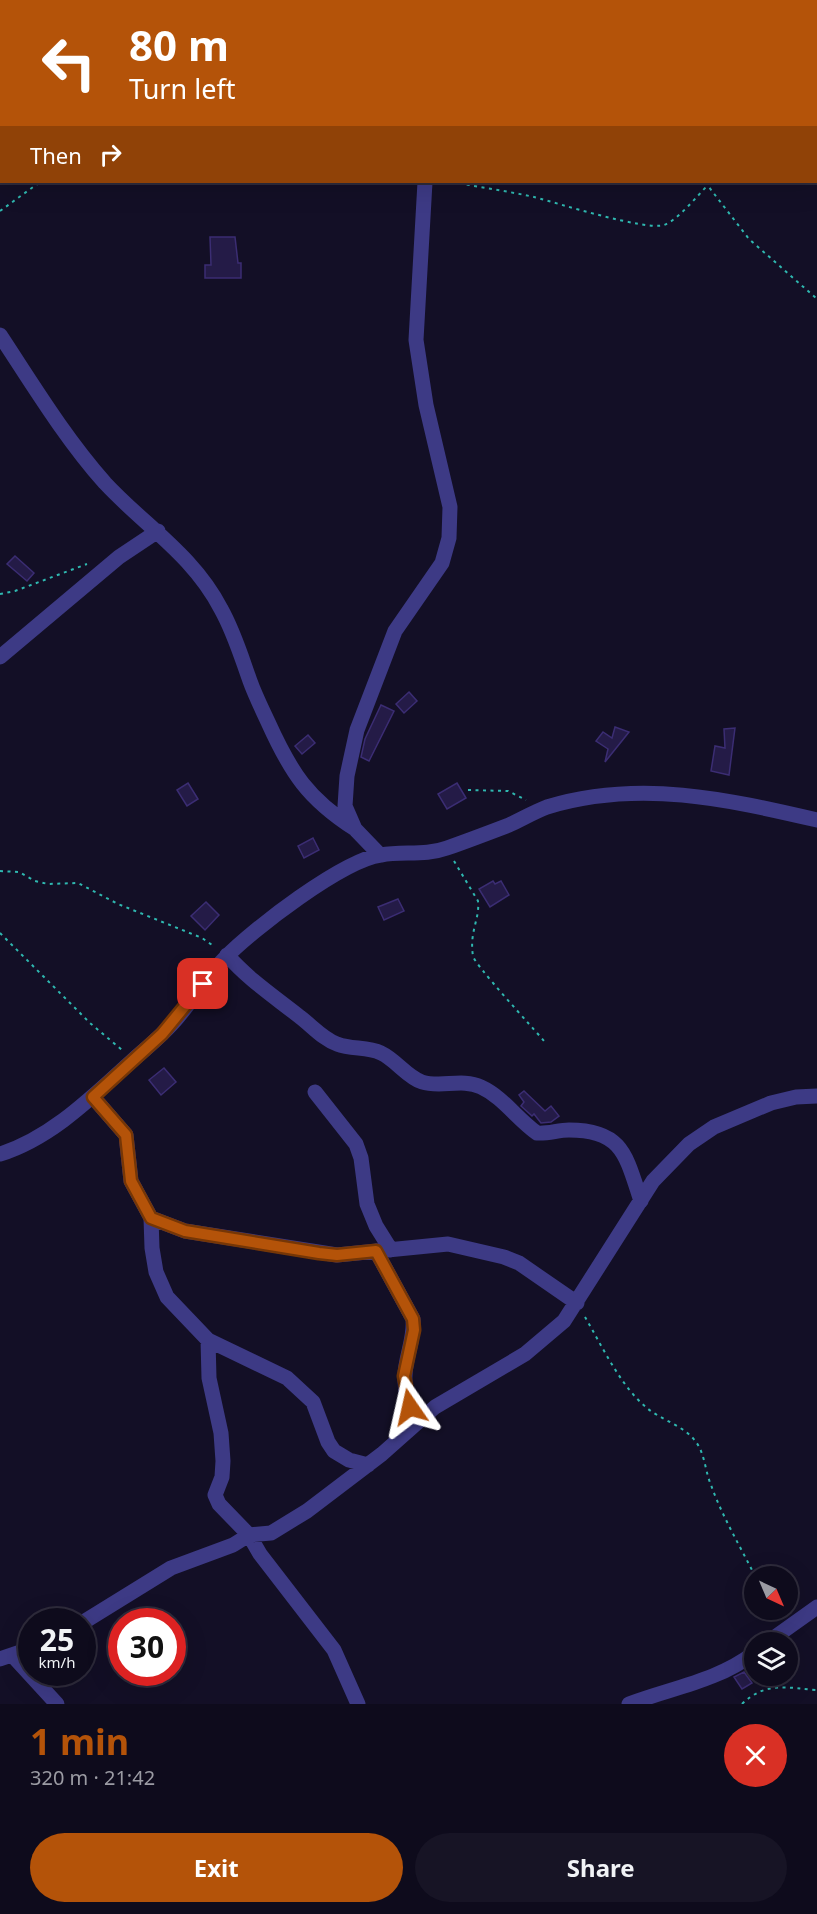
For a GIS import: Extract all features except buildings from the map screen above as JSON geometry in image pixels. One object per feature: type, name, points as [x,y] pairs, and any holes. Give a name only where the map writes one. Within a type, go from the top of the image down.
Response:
[{"type":"street","points":[[356,829],[345,806],[345,792],[357,730],[395,631],[442,563],[449,538],[450,507],[426,405],[416,340],[424,183]]},
{"type":"street","points":[[0,335],[79,452],[107,484],[192,565],[221,608],[239,647],[250,683],[283,754],[301,784],[324,808],[356,829],[380,855]]},
{"type":"street","points":[[0,657],[119,558],[158,531]]},
{"type":"street","points":[[0,1154],[15,1149],[48,1130],[93,1097],[178,1017],[227,955],[275,916],[338,873],[380,855],[421,854],[446,849],[545,808],[611,793],[654,793],[725,801],[817,820]]},
{"type":"street","points":[[227,955],[266,993],[330,1041],[348,1047],[373,1049],[385,1054],[420,1081],[443,1084],[471,1083],[482,1087],[498,1097],[513,1114],[537,1133],[583,1131],[609,1137],[621,1148],[641,1201]]},
{"type":"street","points":[[315,1092],[356,1144],[361,1158],[366,1204],[413,1319],[414,1330],[404,1376],[415,1423]]},
{"type":"street","points":[[96,1614],[171,1568],[233,1545],[249,1535],[270,1533],[307,1511],[368,1465],[435,1407],[525,1354],[564,1321],[653,1181],[689,1144],[714,1127],[771,1103],[796,1097],[817,1096]]},
{"type":"street","points":[[93,1097],[126,1135],[131,1181],[151,1218],[152,1248],[161,1287],[178,1309],[208,1340],[287,1378],[313,1402],[328,1442],[334,1451],[349,1460],[368,1465]]},
{"type":"street","points":[[151,1218],[185,1231],[337,1255],[448,1244],[504,1257],[532,1271],[577,1303]]},
{"type":"street","points":[[208,1340],[208,1378],[221,1433],[223,1461],[222,1477],[215,1494],[219,1504],[249,1535],[260,1554],[334,1650],[357,1704]]},
{"type":"street","points":[[782,1632],[817,1607]]},
{"type":"street","points":[[6,1657],[57,1704]]},
{"type":"street","points":[[629,1704],[705,1680],[744,1661]]},
{"type":"path","points":[[0,210],[39,183]]},
{"type":"path","points":[[457,183],[532,197],[652,226],[664,225],[684,209],[706,183],[749,239],[817,299]]},
{"type":"path","points":[[0,594],[15,591],[94,561]]},
{"type":"path","points":[[468,790],[508,791],[545,808]]},
{"type":"path","points":[[446,849],[478,901],[479,907],[471,937],[473,960],[544,1041]]},
{"type":"path","points":[[0,871],[19,872],[36,881],[48,884],[78,883],[118,904],[202,938],[227,955]]},
{"type":"path","points":[[0,933],[90,1023],[134,1059]]},
{"type":"path","points":[[577,1303],[630,1391],[665,1422],[687,1432],[695,1441],[701,1451],[710,1485],[750,1566]]},
{"type":"path","points":[[742,1704],[752,1694],[772,1687],[817,1690]]},
{"type":"route","points":[[203,984],[162,1034],[93,1097],[126,1135],[131,1181],[134,1188],[151,1218],[185,1231],[337,1255],[376,1251],[413,1319],[414,1330],[407,1353],[404,1376],[410,1407]]}]
